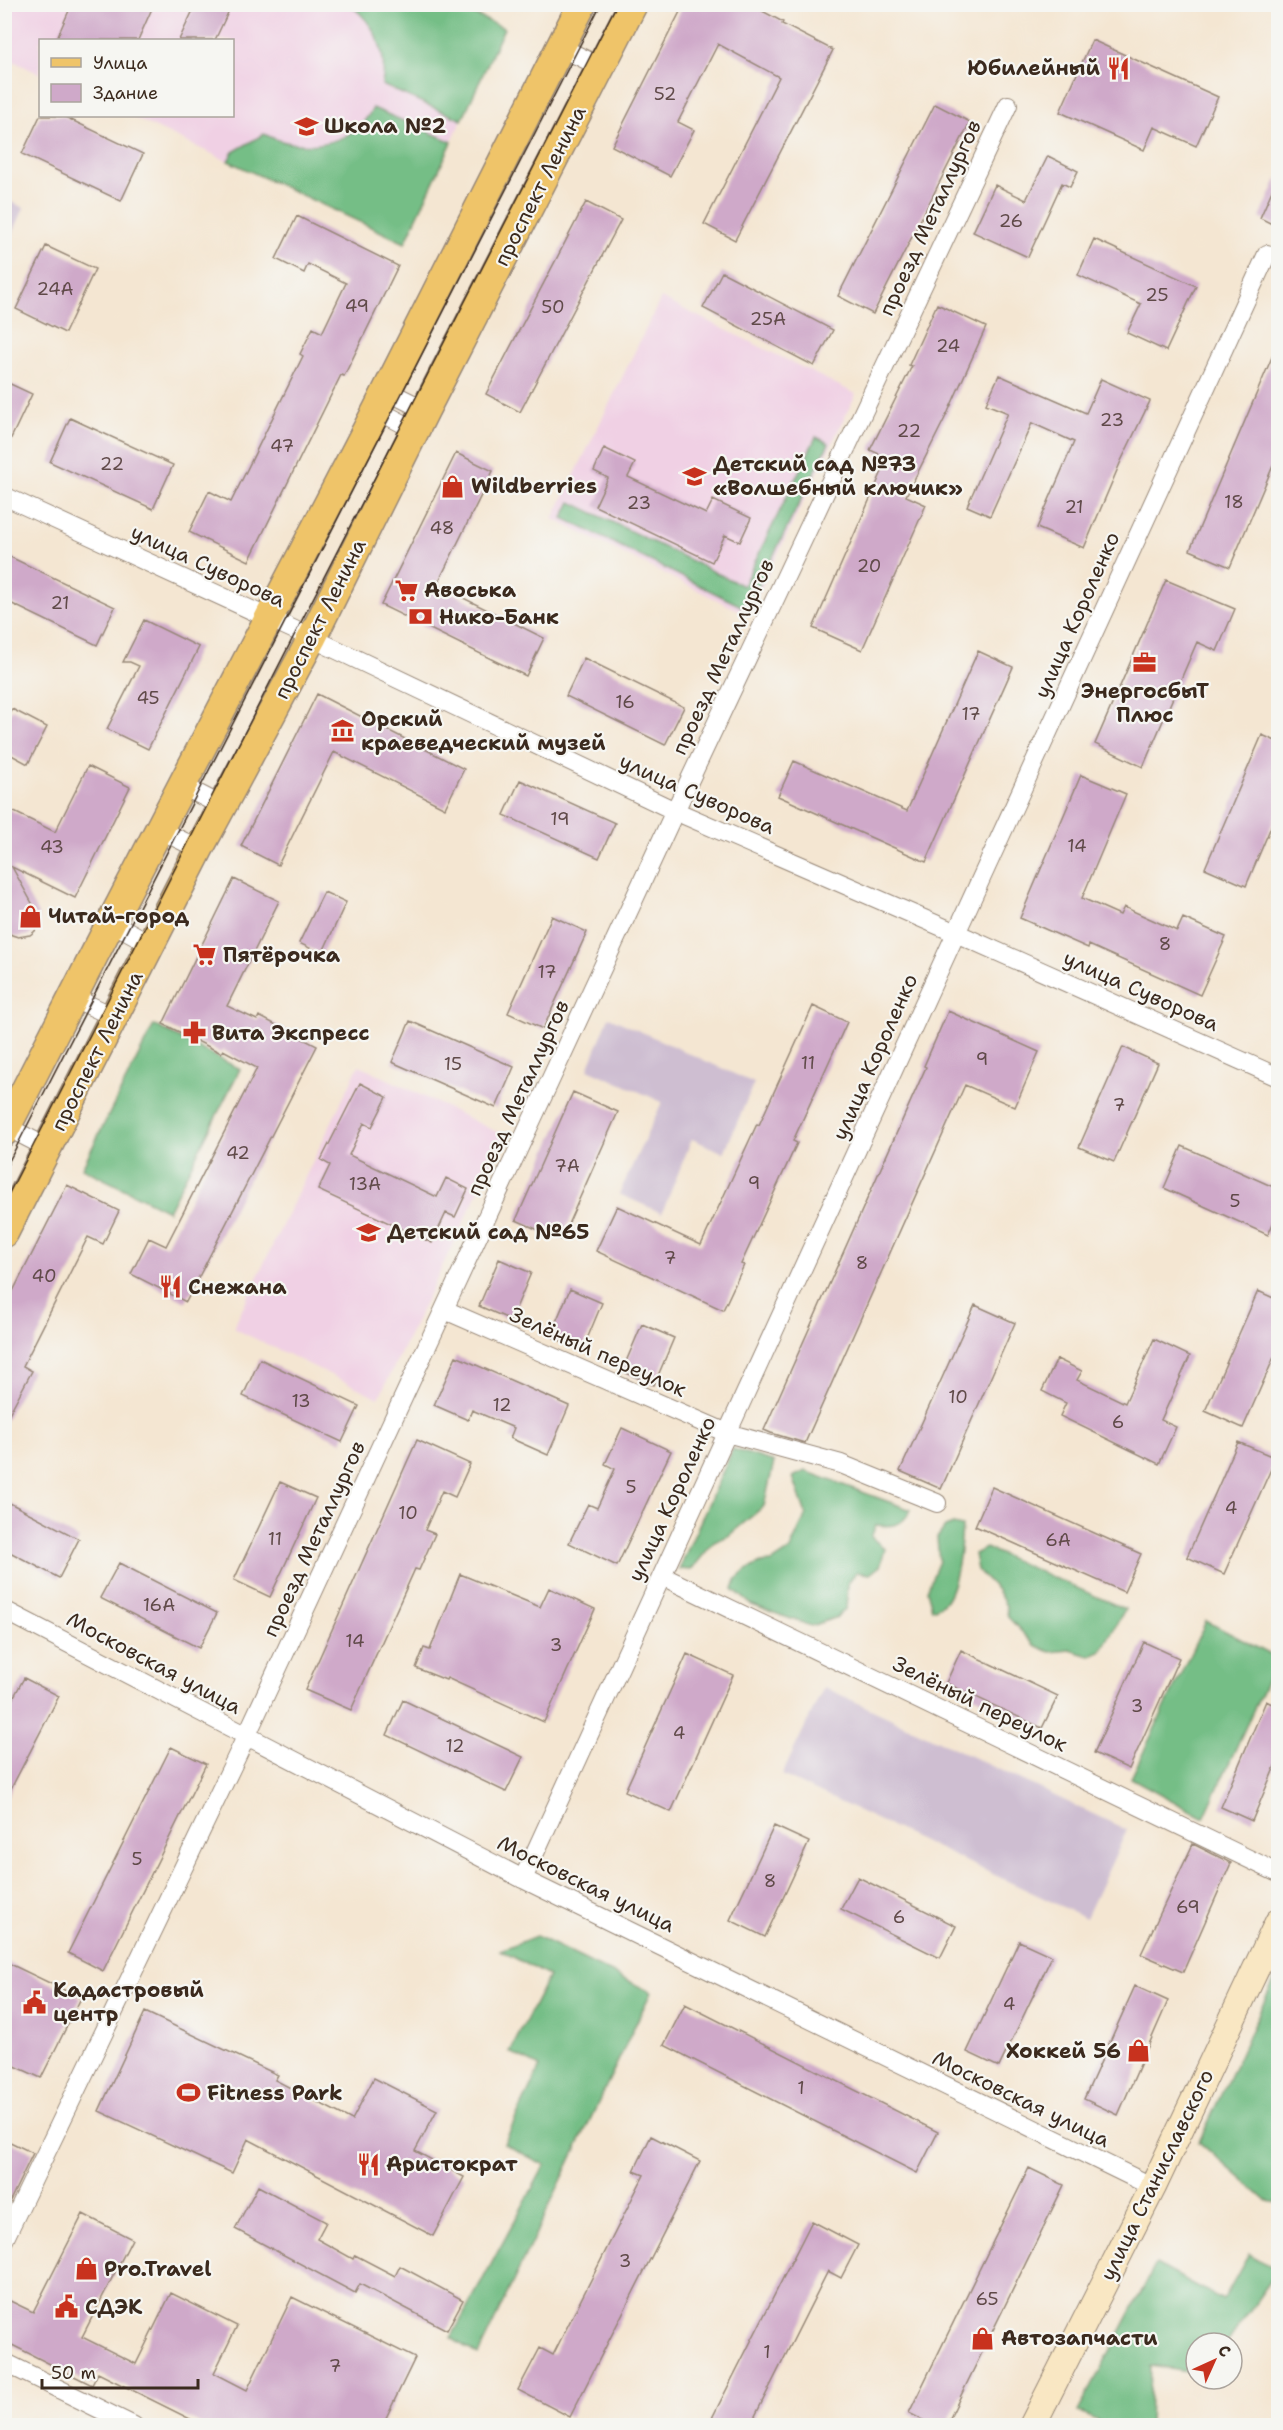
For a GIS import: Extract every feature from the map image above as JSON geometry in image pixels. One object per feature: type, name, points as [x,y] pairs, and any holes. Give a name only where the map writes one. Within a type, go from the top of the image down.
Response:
[{"type":"main road","points":[[6,1130],[111,922],[382,400],[582,4]]},
{"type":"main road","name":"проспект Ленина","points":[[7,1222],[48,1148],[199,849],[312,638],[420,420],[633,4]]},
{"type":"main road","name":"улица Станиславского","points":[[1032,2426],[1153,2187],[1278,1922]]},
{"type":"street","points":[[560,47],[601,67]]},
{"type":"street","name":"проезд Металлургов","points":[[4,2240],[247,1737],[675,811],[1008,105]]},
{"type":"street","name":"улица Короленко","points":[[523,1879],[1267,254]]},
{"type":"street","points":[[382,400],[420,420]]},
{"type":"street","name":"улица Суворова","points":[[4,496],[312,638],[675,811],[1278,1077]]},
{"type":"street","points":[[183,786],[222,806]]},
{"type":"street","points":[[160,830],[199,849]]},
{"type":"street","points":[[111,922],[151,944]]},
{"type":"street","points":[[74,998],[114,1017]]},
{"type":"street","points":[[6,1130],[48,1148]]},
{"type":"street","name":"Зелёный переулок","points":[[445,1310],[728,1433],[841,1464],[937,1503]]},
{"type":"street","name":"Зелёный переулок","points":[[662,1576],[1278,1873]]},
{"type":"street","name":"Московская улица","points":[[4,1610],[523,1879],[1153,2187]]},
{"type":"street","points":[[4,2362],[134,2426]]},
{"type":"shaded area","name":"Школа №2","points":[[453,4],[504,28],[405,243],[132,117],[234,117],[234,39],[39,39],[39,74],[5,57],[5,5]]},
{"type":"shaded area","points":[[5,199],[24,208],[5,251]]},
{"type":"shaded area","name":"Детский сад №73 «Волшебный ключик»","points":[[661,298],[856,394],[748,615],[553,519]]},
{"type":"shaded area","points":[[609,1017],[754,1083],[724,1153],[692,1139],[662,1213],[619,1194],[662,1102],[588,1069]]},
{"type":"shaded area","name":"Детский сад №65","points":[[359,1065],[505,1136],[379,1398],[233,1328]]},
{"type":"shaded area","points":[[824,1687],[1127,1830],[1086,1918],[782,1775]]},
{"type":"green space","points":[[350,5],[453,5],[504,28],[462,120],[382,85],[383,62],[378,40],[367,21]]},
{"type":"green space","points":[[373,108],[452,142],[405,243],[228,161],[233,152],[264,134],[293,144],[309,145],[339,139],[352,132]]},
{"type":"green space","points":[[816,437],[829,443],[747,609],[563,518],[571,502],[743,586]]},
{"type":"green space","points":[[154,1025],[240,1069],[168,1211],[82,1168]]},
{"type":"green space","points":[[733,1449],[774,1462],[764,1506],[728,1536],[714,1542],[691,1570],[679,1569]]},
{"type":"green space","points":[[805,1471],[911,1510],[897,1524],[876,1525],[871,1537],[885,1549],[880,1566],[870,1574],[856,1572],[848,1583],[846,1608],[837,1617],[811,1626],[752,1605],[733,1589],[736,1580],[746,1570],[761,1563],[772,1562],[790,1550],[806,1514],[793,1477]]},
{"type":"green space","points":[[953,1524],[962,1526],[954,1580],[946,1599],[941,1605],[932,1609],[927,1590],[939,1561],[937,1538],[945,1527]]},
{"type":"green space","points":[[986,1548],[1125,1609],[1101,1652],[1090,1656],[1070,1650],[1050,1652],[1034,1645],[1008,1617],[1006,1606],[997,1590],[977,1570],[974,1554]]},
{"type":"green space","points":[[1206,1621],[1277,1658],[1204,1818],[1131,1778]]},
{"type":"green space","points":[[536,1936],[651,1992],[478,2355],[451,2338],[545,2165],[504,2144],[540,2067],[510,2052],[549,1976],[500,1950]]},
{"type":"green space","points":[[1278,1972],[1278,2203],[1267,2201],[1199,2142]]},
{"type":"green space","points":[[1249,2254],[1278,2270],[1235,2331],[1184,2331],[1184,2371],[1151,2366],[1149,2425],[1107,2425],[1078,2412],[1156,2264],[1223,2300]]},
{"type":"building","points":[[72,4],[154,4],[138,39],[56,39]]},
{"type":"building","points":[[196,4],[232,4],[215,39],[179,39]]},
{"type":"building","points":[[684,4],[749,4],[833,50],[735,240],[704,224],[779,77],[718,44],[678,122],[694,130],[670,176],[612,146]]},
{"type":"building","name":"Юбилейный","points":[[1092,40],[1218,97],[1196,146],[1154,127],[1144,150],[1060,112]]},
{"type":"building","points":[[935,104],[970,122],[873,314],[838,296]]},
{"type":"building","points":[[40,117],[65,117],[143,154],[121,201],[22,154]]},
{"type":"building","points":[[1048,156],[1078,171],[1070,187],[1062,183],[1028,257],[973,232],[995,185],[1026,200]]},
{"type":"building","points":[[1278,177],[1278,227],[1260,218]]},
{"type":"building","points":[[586,202],[621,220],[520,412],[486,394]]},
{"type":"building","points":[[297,216],[398,266],[249,561],[189,532],[209,491],[231,502],[303,356],[300,354],[313,328],[322,333],[346,283],[308,264],[304,273],[276,259]]},
{"type":"building","points":[[1094,239],[1196,286],[1166,351],[1127,333],[1141,304],[1078,275]]},
{"type":"building","points":[[46,246],[95,269],[65,333],[16,309]]},
{"type":"building","points":[[722,272],[833,330],[814,366],[703,308]]},
{"type":"building","points":[[937,304],[986,327],[948,412],[906,496],[926,505],[862,650],[813,628],[888,458],[870,450],[912,366],[909,365]]},
{"type":"building","points":[[1278,343],[1278,454],[1230,567],[1190,550]]},
{"type":"building","points":[[999,375],[1086,413],[1101,379],[1150,401],[1121,461],[1084,548],[1037,528],[1074,442],[1032,423],[990,516],[967,506],[1008,413],[986,404]]},
{"type":"building","points":[[4,381],[32,394],[4,453]]},
{"type":"building","points":[[70,418],[173,465],[153,509],[50,462]]},
{"type":"building","points":[[604,448],[635,463],[628,477],[706,514],[713,500],[751,518],[740,542],[725,535],[712,562],[595,506],[608,478],[594,471]]},
{"type":"building","points":[[456,453],[493,471],[437,585],[544,638],[526,676],[381,605]]},
{"type":"building","points":[[4,554],[115,607],[97,645],[4,600]]},
{"type":"building","points":[[1166,580],[1235,609],[1217,651],[1197,642],[1143,767],[1095,744]]},
{"type":"building","points":[[144,620],[199,647],[148,749],[107,729],[139,666],[123,662]]},
{"type":"building","points":[[978,651],[1013,667],[926,862],[778,796],[794,761],[907,811]]},
{"type":"building","points":[[584,658],[684,707],[665,745],[566,696]]},
{"type":"building","points":[[317,694],[464,769],[445,808],[334,752],[278,865],[241,846]]},
{"type":"building","points":[[12,709],[47,727],[28,764],[4,751],[4,722]]},
{"type":"building","points":[[1262,735],[1278,742],[1278,810],[1246,886],[1205,868]]},
{"type":"building","points":[[88,766],[130,787],[75,898],[12,867],[38,914],[39,920],[35,931],[30,935],[18,937],[12,935],[4,929],[4,807],[55,832]]},
{"type":"building","points":[[1081,775],[1126,794],[1082,898],[1120,915],[1124,907],[1177,931],[1183,918],[1226,937],[1200,995],[1089,945],[1088,948],[1020,918]]},
{"type":"building","points":[[520,780],[615,823],[599,858],[504,815]]},
{"type":"building","points":[[234,879],[279,901],[227,1006],[257,1020],[259,1016],[317,1046],[186,1302],[131,1274],[149,1238],[166,1246],[257,1068],[223,1050],[221,1053],[163,1024]]},
{"type":"building","points":[[324,892],[346,902],[322,954],[299,943]]},
{"type":"building","points":[[552,916],[587,932],[543,1029],[508,1013]]},
{"type":"building","points":[[813,1006],[847,1022],[793,1141],[797,1143],[741,1264],[744,1265],[723,1310],[596,1251],[617,1206],[701,1245]]},
{"type":"building","points":[[948,1011],[1039,1052],[1015,1107],[965,1085],[805,1443],[764,1430],[926,1067],[924,1066]]},
{"type":"building","points":[[410,1021],[514,1067],[496,1108],[392,1062]]},
{"type":"building","points":[[1123,1047],[1158,1063],[1114,1162],[1079,1147]]},
{"type":"building","points":[[360,1083],[387,1097],[372,1127],[364,1123],[349,1155],[437,1197],[446,1178],[468,1189],[455,1217],[446,1213],[432,1243],[318,1190],[330,1165],[321,1160]]},
{"type":"building","points":[[573,1092],[618,1112],[561,1240],[516,1220]]},
{"type":"building","points":[[1182,1146],[1278,1189],[1278,1212],[1268,1235],[1164,1188]]},
{"type":"building","points":[[67,1185],[119,1211],[103,1244],[88,1237],[23,1366],[32,1371],[4,1423],[4,1309]]},
{"type":"building","points":[[499,1259],[531,1273],[511,1320],[479,1306]]},
{"type":"building","points":[[570,1289],[602,1303],[582,1351],[550,1336]]},
{"type":"building","points":[[1258,1291],[1278,1300],[1278,1348],[1243,1428],[1205,1411]]},
{"type":"building","points":[[975,1305],[1015,1323],[941,1489],[900,1471]]},
{"type":"building","points":[[642,1324],[674,1338],[654,1385],[622,1371]]},
{"type":"building","points":[[1154,1339],[1190,1356],[1161,1420],[1176,1427],[1159,1464],[1060,1416],[1066,1403],[1042,1391],[1057,1359],[1082,1371],[1077,1380],[1125,1403]]},
{"type":"building","points":[[456,1356],[569,1406],[548,1455],[510,1438],[514,1428],[472,1410],[468,1420],[434,1405]]},
{"type":"building","points":[[260,1359],[359,1406],[342,1442],[243,1396]]},
{"type":"building","points":[[622,1428],[671,1451],[617,1566],[569,1543],[588,1504],[597,1508],[615,1469],[605,1464]]},
{"type":"building","points":[[417,1440],[470,1464],[455,1497],[442,1491],[425,1530],[435,1534],[419,1570],[415,1569],[351,1710],[305,1690]]},
{"type":"building","points":[[1238,1442],[1276,1458],[1224,1574],[1187,1557]]},
{"type":"building","points":[[280,1482],[316,1498],[270,1597],[234,1580]]},
{"type":"building","points":[[992,1487],[1141,1554],[1124,1592],[975,1526]]},
{"type":"building","points":[[4,1500],[79,1539],[59,1578],[4,1549]]},
{"type":"building","points":[[119,1563],[217,1613],[199,1648],[100,1598]]},
{"type":"building","points":[[460,1574],[540,1607],[549,1588],[595,1609],[544,1722],[447,1678],[446,1680],[416,1668],[424,1648],[430,1650]]},
{"type":"building","points":[[1144,1642],[1179,1658],[1129,1769],[1094,1753]]},
{"type":"building","points":[[961,1650],[1058,1696],[1042,1728],[946,1683]]},
{"type":"building","points":[[687,1654],[733,1675],[671,1812],[625,1791]]},
{"type":"building","points":[[24,1678],[59,1696],[4,1802],[4,1715]]},
{"type":"building","points":[[403,1700],[523,1757],[506,1792],[387,1735]]},
{"type":"building","points":[[1266,1701],[1278,1707],[1278,1759],[1252,1821],[1221,1807]]},
{"type":"building","points":[[171,1747],[206,1764],[103,1971],[68,1953]]},
{"type":"building","points":[[774,1826],[809,1842],[765,1937],[730,1920]]},
{"type":"building","points":[[1193,1844],[1231,1863],[1183,1972],[1141,1954]]},
{"type":"building","points":[[858,1877],[956,1926],[940,1958],[841,1909]]},
{"type":"building","points":[[1019,1941],[1052,1956],[999,2067],[967,2052]]},
{"type":"building","points":[[4,1961],[81,1998],[41,2078],[4,2061]]},
{"type":"building","points":[[1135,1986],[1168,2001],[1118,2115],[1084,2099]]},
{"type":"building","points":[[685,2004],[938,2132],[917,2173],[664,2045]]},
{"type":"building","points":[[145,2012],[278,2075],[275,2080],[352,2120],[374,2078],[437,2110],[415,2151],[464,2177],[433,2236],[248,2139],[232,2173],[99,2111]]},
{"type":"building","points":[[651,2136],[700,2161],[570,2417],[518,2390],[540,2348],[553,2355],[644,2175],[634,2171]]},
{"type":"building","points":[[4,2139],[33,2153],[4,2213]]},
{"type":"building","points":[[1029,2168],[1064,2185],[946,2426],[934,2426],[909,2413]]},
{"type":"building","points":[[258,2186],[326,2222],[317,2239],[353,2259],[355,2255],[395,2276],[400,2266],[463,2300],[447,2330],[360,2284],[355,2293],[235,2229]]},
{"type":"building","points":[[83,2214],[132,2239],[82,2337],[136,2364],[171,2293],[237,2326],[214,2373],[247,2390],[292,2297],[415,2358],[382,2426],[204,2426],[98,2373],[92,2385],[4,2341],[4,2298],[33,2312]]},
{"type":"building","points":[[812,2221],[858,2245],[841,2278],[828,2271],[750,2426],[708,2426]]},
{"type":"tram line","points":[[4,1171],[601,4]]},
{"type":"tram line","points":[[4,1203],[617,4]]},
{"type":"place","name":"Юбилейный","points":[[1118,68]]},
{"type":"place","name":"Школа №2","points":[[306,126]]},
{"type":"place","name":"Детский сад №73 «Волшебный ключик»","points":[[695,476]]},
{"type":"place","name":"Wildberries","points":[[453,486]]},
{"type":"place","name":"Авоська","points":[[406,590]]},
{"type":"place","name":"Нико-Банк","points":[[421,617]]},
{"type":"place","name":"ЭнергосбыТ Плюс","points":[[1145,663]]},
{"type":"place","name":"Орский краеведческий музей","points":[[343,731]]},
{"type":"place","name":"Читай-город","points":[[30,916]]},
{"type":"place","name":"Пятёрочка","points":[[205,955]]},
{"type":"place","name":"Вита Экспресс","points":[[194,1033]]},
{"type":"place","name":"Детский сад №65","points":[[369,1232]]},
{"type":"place","name":"Снежана","points":[[170,1287]]},
{"type":"place","name":"Кадастровый центр","points":[[35,2002]]},
{"type":"place","name":"Хоккей 56","points":[[1139,2051]]},
{"type":"place","name":"Fitness Park","points":[[189,2093]]},
{"type":"place","name":"Аристократ","points":[[368,2164]]},
{"type":"place","name":"Pro.Travel","points":[[86,2269]]},
{"type":"place","name":"СДЭК","points":[[67,2307]]},
{"type":"place","name":"Автозапчасти","points":[[983,2338]]}]
